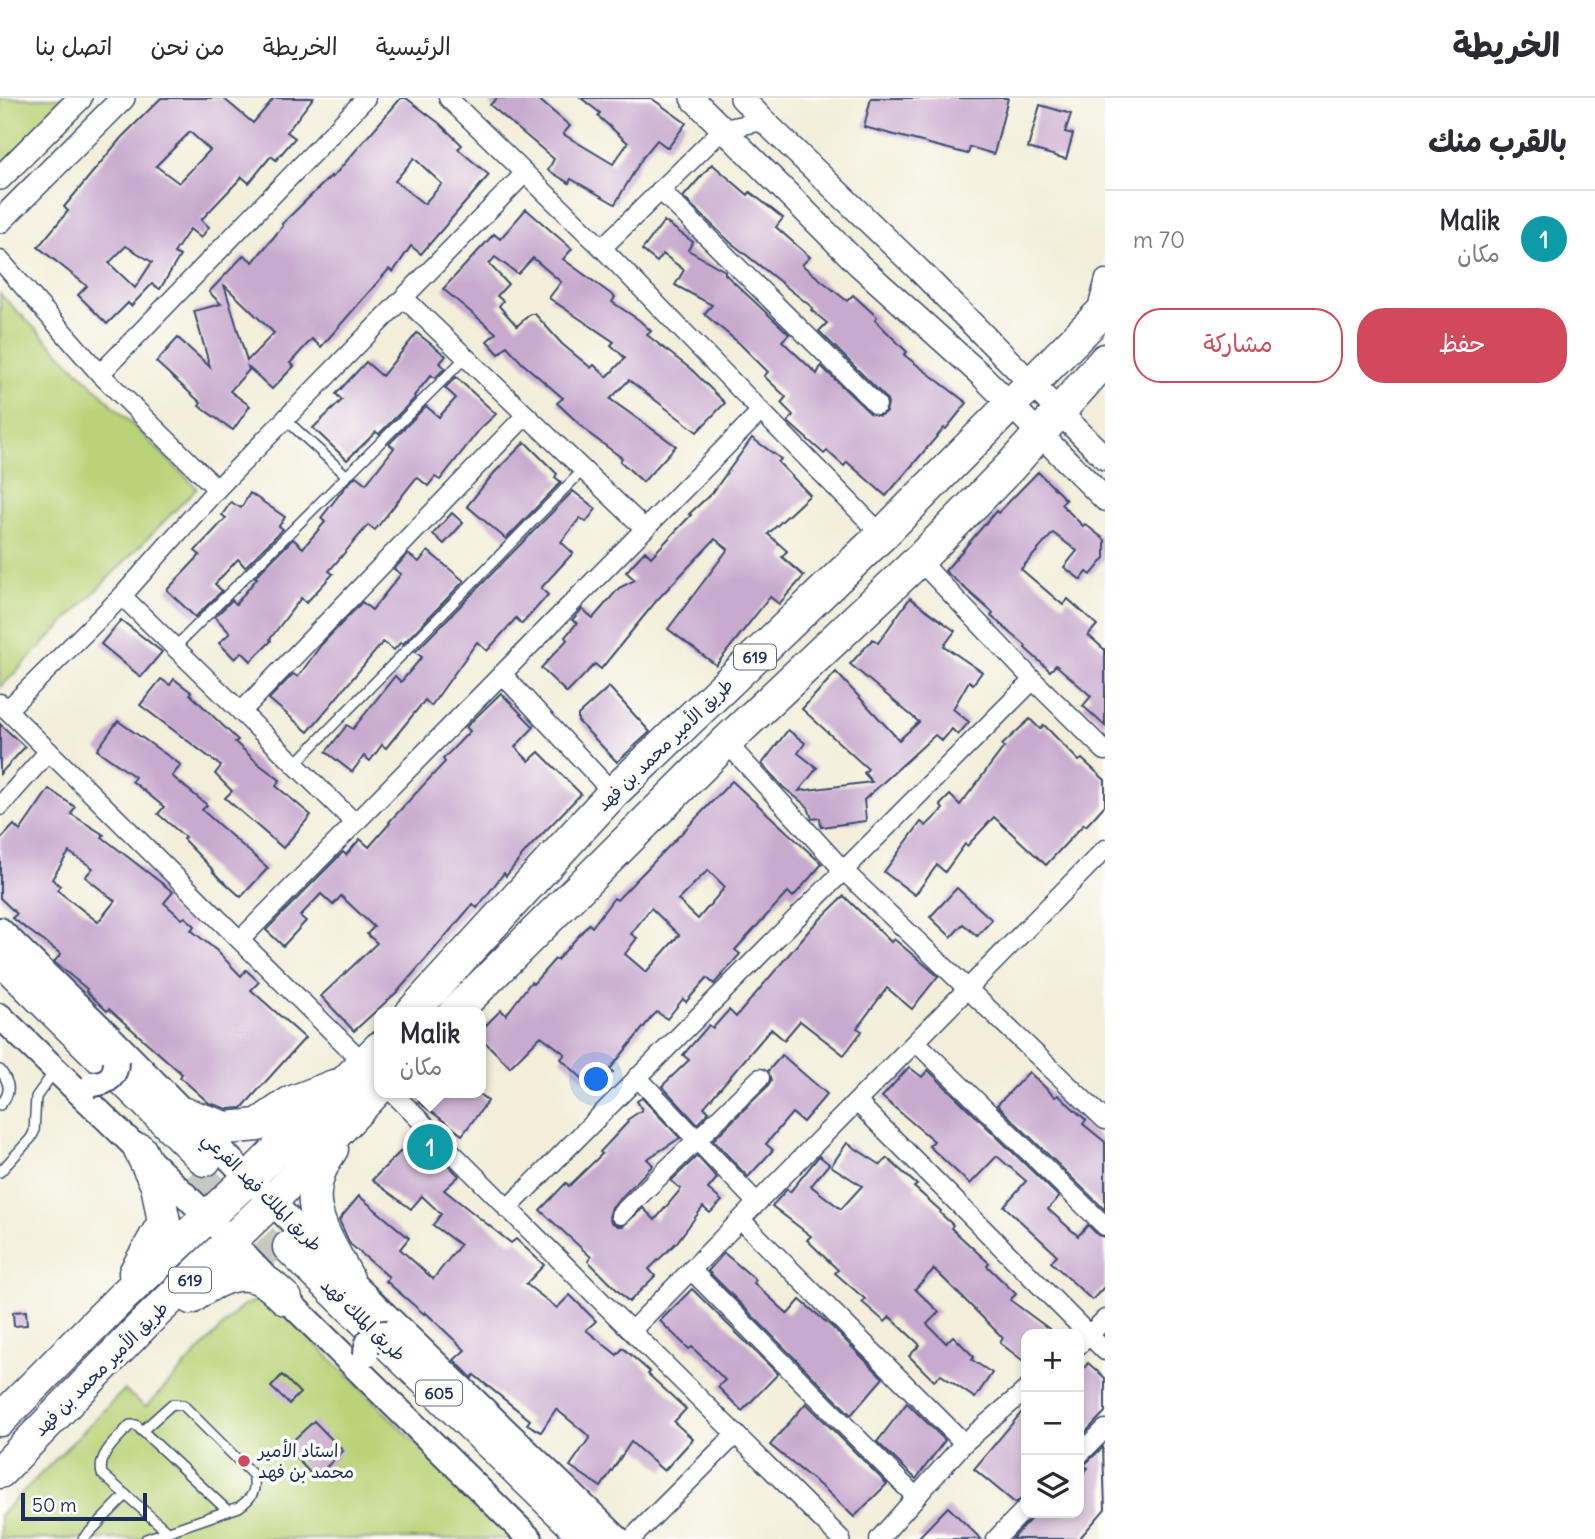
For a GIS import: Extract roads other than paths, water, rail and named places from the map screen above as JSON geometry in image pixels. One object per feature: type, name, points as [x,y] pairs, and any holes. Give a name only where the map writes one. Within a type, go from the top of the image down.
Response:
[{"type":"highway","name":"طريق الأمير محمد بن فهد","points":[[417,1007],[613,793],[882,535],[1099,315]]},
{"type":"highway","name":"619","points":[[460,1007],[726,742],[919,561],[1011,466],[1105,360]]},
{"type":"highway","points":[[0,958],[199,1165],[0,983]]},
{"type":"highway","name":"طريق الأمير محمد بن فهد","points":[[0,1420],[248,1178],[371,1080]]},
{"type":"highway","name":"طريق الأمير محمد بن فهد","points":[[0,1472],[144,1324],[271,1202],[371,1080]]},
{"type":"highway","points":[[185,1114],[226,1128],[258,1125],[290,1103],[311,1093],[371,1080]]},
{"type":"highway","points":[[348,1279],[314,1212],[314,1194],[318,1174],[328,1154],[371,1080]]},
{"type":"highway","points":[[121,1299],[164,1222],[157,1185],[140,1150]]},
{"type":"highway","name":"طريق الملك فهد","points":[[559,1539],[284,1253],[588,1539]]},
{"type":"highway","points":[[144,1324],[176,1309],[209,1283],[229,1276],[262,1279],[286,1299]]},
{"type":"main road","name":"طريق الملك فهد الفرعي","points":[[0,930],[101,1028],[348,1279],[618,1539]]},
{"type":"main road","points":[[0,1016],[208,1217],[286,1299],[379,1387],[530,1539]]},
{"type":"main road","points":[[55,1071],[93,1084],[106,1082],[116,1068],[116,1061],[101,1028]]},
{"type":"main road","points":[[379,1387],[366,1354],[368,1342],[374,1335],[387,1333],[419,1348]]},
{"type":"street","points":[[0,178],[80,98]]},
{"type":"street","points":[[0,221],[123,98]]},
{"type":"street","points":[[100,374],[366,98]]},
{"type":"street","points":[[448,98],[602,248],[882,535]]},
{"type":"street","points":[[692,98],[859,265],[981,375],[1011,406],[1049,422],[1105,458]]},
{"type":"street","points":[[743,98],[1032,384],[1049,422],[1105,499]]},
{"type":"street","points":[[602,248],[723,129],[764,121]]},
{"type":"street","points":[[371,1080],[240,940],[4,706],[122,596],[217,489],[525,173]]},
{"type":"street","points":[[660,190],[877,404]]},
{"type":"street","points":[[0,260],[100,374],[217,489]]},
{"type":"street","points":[[1099,315],[1105,279]]},
{"type":"street","points":[[404,298],[645,529]]},
{"type":"street","points":[[240,940],[760,412]]},
{"type":"street","points":[[242,712],[526,415]]},
{"type":"street","points":[[919,561],[1032,680],[1105,751]]},
{"type":"street","points":[[122,596],[355,823]]},
{"type":"street","points":[[502,674],[613,793]]},
{"type":"street","points":[[507,1209],[1032,680]]},
{"type":"street","points":[[726,742],[843,870],[1105,1120]]},
{"type":"street","points":[[0,806],[49,751]]},
{"type":"street","points":[[632,1330],[1105,849]]},
{"type":"street","points":[[916,1042],[1105,1226]]},
{"type":"street","points":[[637,1077],[757,1203]]},
{"type":"street","points":[[620,1215],[761,1078]]},
{"type":"street","points":[[390,1098],[632,1330],[841,1539]]},
{"type":"street","points":[[857,1102],[1074,1329]]},
{"type":"street","points":[[741,1220],[964,1443]]},
{"type":"street","points":[[691,1270],[916,1497]]},
{"type":"street","points":[[1105,1318],[1084,1340],[1105,1351]]},
{"type":"street","points":[[879,1539],[964,1443],[1024,1392]]},
{"type":"street","points":[[1084,1450],[1105,1429]]},
{"type":"street","points":[[631,1539],[736,1434]]},
{"type":"street","points":[[996,1539],[1021,1513]]},
{"type":"lane","points":[[175,647],[466,357]]},
{"type":"lane","points":[[285,419],[347,476]]},
{"type":"lane","points":[[295,764],[583,470]]},
{"type":"lane","points":[[0,1070],[9,1081],[9,1089],[8,1096],[0,1105]]},
{"type":"lane","points":[[0,1172],[31,1138],[34,1132],[36,1097],[55,1071]]},
{"type":"lane","points":[[142,1431],[172,1404],[183,1405],[253,1475],[256,1487],[250,1499],[239,1507],[146,1539]]},
{"type":"lane","points":[[167,1531],[102,1474],[102,1458],[130,1424],[136,1425],[228,1511]]},
{"type":"lane","points":[[83,1539],[126,1495]]},
{"type":"tunnel","points":[[194,1171],[280,1258]]},
{"type":"place","name":"Malik","points":[[430,1147]]},
{"type":"place","name":"استاد الأمير محمد بن فهد","points":[[244,1461]]}]
